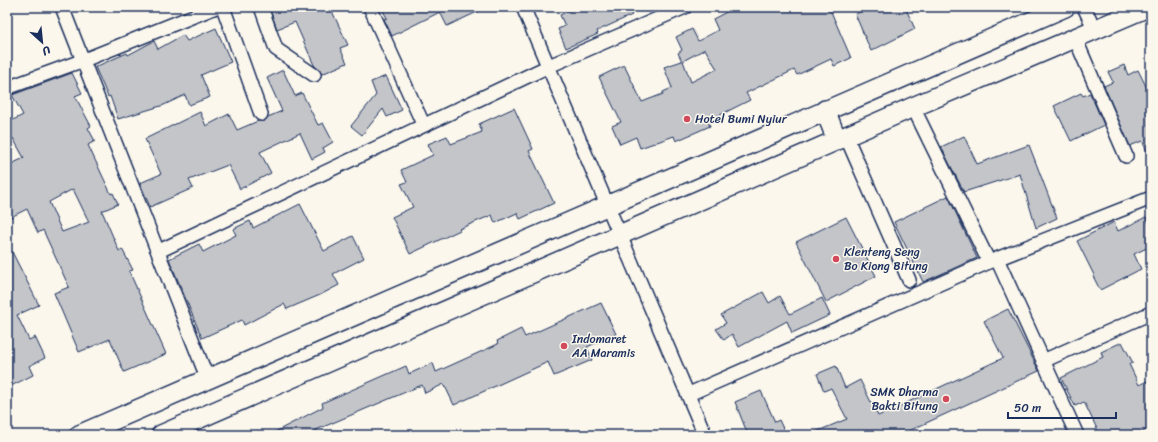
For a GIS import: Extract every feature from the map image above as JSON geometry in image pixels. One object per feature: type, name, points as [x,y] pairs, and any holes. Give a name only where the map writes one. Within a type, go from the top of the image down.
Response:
[{"type":"street","points":[[62,7],[159,251],[208,380]]},
{"type":"street","points":[[7,88],[84,60],[216,7]]},
{"type":"street","points":[[223,7],[261,114]]},
{"type":"street","points":[[261,7],[276,49],[314,75]]},
{"type":"street","points":[[370,7],[422,124]]},
{"type":"street","points":[[523,7],[705,435]]},
{"type":"street","points":[[159,251],[422,124],[549,66],[685,7]]},
{"type":"street","points":[[79,435],[1065,7]]},
{"type":"street","points":[[1084,7],[1095,30]]},
{"type":"street","points":[[161,435],[841,138],[1148,7]]},
{"type":"street","points":[[1075,38],[1126,156]]},
{"type":"street","points":[[913,107],[993,260],[1043,361],[1077,435]]},
{"type":"street","points":[[825,110],[841,138],[909,280]]},
{"type":"street","points":[[688,394],[993,260],[1151,198]]},
{"type":"street","points":[[1043,361],[1151,313]]},
{"type":"building","points":[[269,7],[330,7],[348,45],[340,48],[347,63],[322,74],[314,65],[295,22],[277,29]]},
{"type":"building","points":[[381,7],[488,7],[447,26],[440,12],[392,36],[384,19],[387,18]]},
{"type":"building","points":[[576,7],[628,7],[632,15],[597,31],[598,34],[566,48],[558,29],[565,26],[560,15]]},
{"type":"building","points":[[736,7],[829,7],[851,58],[834,66],[831,59],[797,75],[794,70],[746,93],[750,100],[708,121],[710,126],[676,141],[674,136],[640,148],[636,137],[620,144],[612,126],[621,122],[599,77],[624,65],[642,102],[663,94],[663,92],[672,88],[664,67],[682,61],[678,53],[682,50],[676,37],[692,29],[698,41],[718,30],[713,19]],"holes":[[[705,49],[717,69],[691,82],[683,61]]]},
{"type":"building","points":[[870,7],[905,7],[915,29],[871,51],[855,14]]},
{"type":"building","points":[[216,28],[231,62],[201,75],[210,97],[189,105],[185,95],[164,105],[118,119],[110,96],[108,97],[95,67],[127,53],[128,55],[154,41],[158,49],[183,35],[187,41]]},
{"type":"building","points":[[1124,65],[1128,75],[1138,70],[1151,96],[1151,159],[1142,141],[1130,146],[1104,86],[1113,82],[1108,72]]},
{"type":"building","points":[[283,70],[295,96],[302,93],[318,125],[323,123],[333,142],[323,148],[325,152],[312,159],[300,133],[260,152],[271,173],[240,189],[228,165],[189,180],[193,188],[150,207],[140,183],[161,174],[145,139],[200,112],[206,126],[229,114],[237,130],[258,121],[264,121],[268,117],[282,111],[267,78]]},
{"type":"building","points":[[72,73],[82,93],[75,96],[91,126],[88,128],[95,141],[88,145],[111,194],[113,193],[118,204],[102,211],[119,251],[122,249],[133,270],[129,271],[166,354],[124,372],[110,339],[79,352],[54,293],[69,287],[43,230],[38,233],[27,209],[7,219],[7,166],[24,158],[13,138],[11,140],[7,131],[7,123],[23,115],[12,95]],"holes":[[[73,189],[89,222],[62,232],[49,202]]]},
{"type":"building","points":[[386,76],[402,110],[387,117],[383,109],[362,135],[351,126],[376,95],[371,82]]},
{"type":"building","points":[[1081,93],[1083,96],[1090,93],[1104,125],[1071,141],[1054,106]]},
{"type":"building","points":[[514,108],[533,149],[529,151],[554,203],[520,219],[517,213],[495,223],[492,215],[459,229],[460,230],[410,254],[392,217],[413,207],[401,184],[407,182],[401,170],[433,155],[428,144],[447,136],[451,144],[482,132],[479,124]]},
{"type":"building","points":[[964,136],[977,164],[1029,145],[1057,218],[1036,228],[1020,174],[964,192],[941,147]]},
{"type":"building","points":[[948,196],[977,258],[923,282],[894,222]]},
{"type":"building","points":[[300,204],[324,251],[353,236],[364,258],[333,274],[339,285],[320,295],[287,309],[284,304],[244,325],[242,320],[202,338],[169,259],[199,244],[203,252],[236,235],[233,229],[250,221],[253,228]]},
{"type":"building","name":"Klenteng Seng Bo Kiong Bitung","points":[[846,217],[876,276],[826,302],[796,242]]},
{"type":"building","points":[[1146,217],[1151,228],[1151,246],[1134,254],[1141,269],[1100,290],[1077,241],[1114,222],[1118,231]]},
{"type":"building","points":[[7,242],[39,305],[17,315],[29,340],[35,337],[45,358],[29,366],[33,375],[7,388]]},
{"type":"building","points":[[763,292],[769,303],[780,296],[790,314],[822,298],[830,315],[792,333],[787,321],[739,347],[732,334],[724,340],[716,329],[726,323],[721,315]]},
{"type":"building","points":[[601,303],[616,334],[587,347],[592,360],[554,376],[548,362],[454,405],[444,384],[425,393],[422,385],[316,430],[319,435],[269,435],[323,407],[322,403],[406,366],[409,374],[433,363],[436,372],[498,344],[497,341],[521,329],[525,337]]},
{"type":"building","points":[[1008,309],[1039,371],[900,435],[808,435],[847,419],[831,388],[824,391],[817,374],[836,366],[845,388],[860,380],[878,416],[1003,358],[984,321]]},
{"type":"building","points":[[1122,342],[1133,363],[1129,364],[1139,385],[1151,379],[1151,428],[1136,435],[1100,435],[1084,402],[1075,406],[1061,378],[1103,357],[1101,352]]},
{"type":"building","points":[[761,391],[775,422],[779,420],[786,435],[748,435],[735,402]]},
{"type":"place","name":"Hotel Bumi Nyiur","points":[[687,119]]},
{"type":"place","name":"Klenteng Seng Bo Kiong Bitung","points":[[836,259]]},
{"type":"place","name":"Indomaret AA Maramis","points":[[564,346]]},
{"type":"place","name":"SMK Dharma Bakti Bitung","points":[[946,399]]}]
